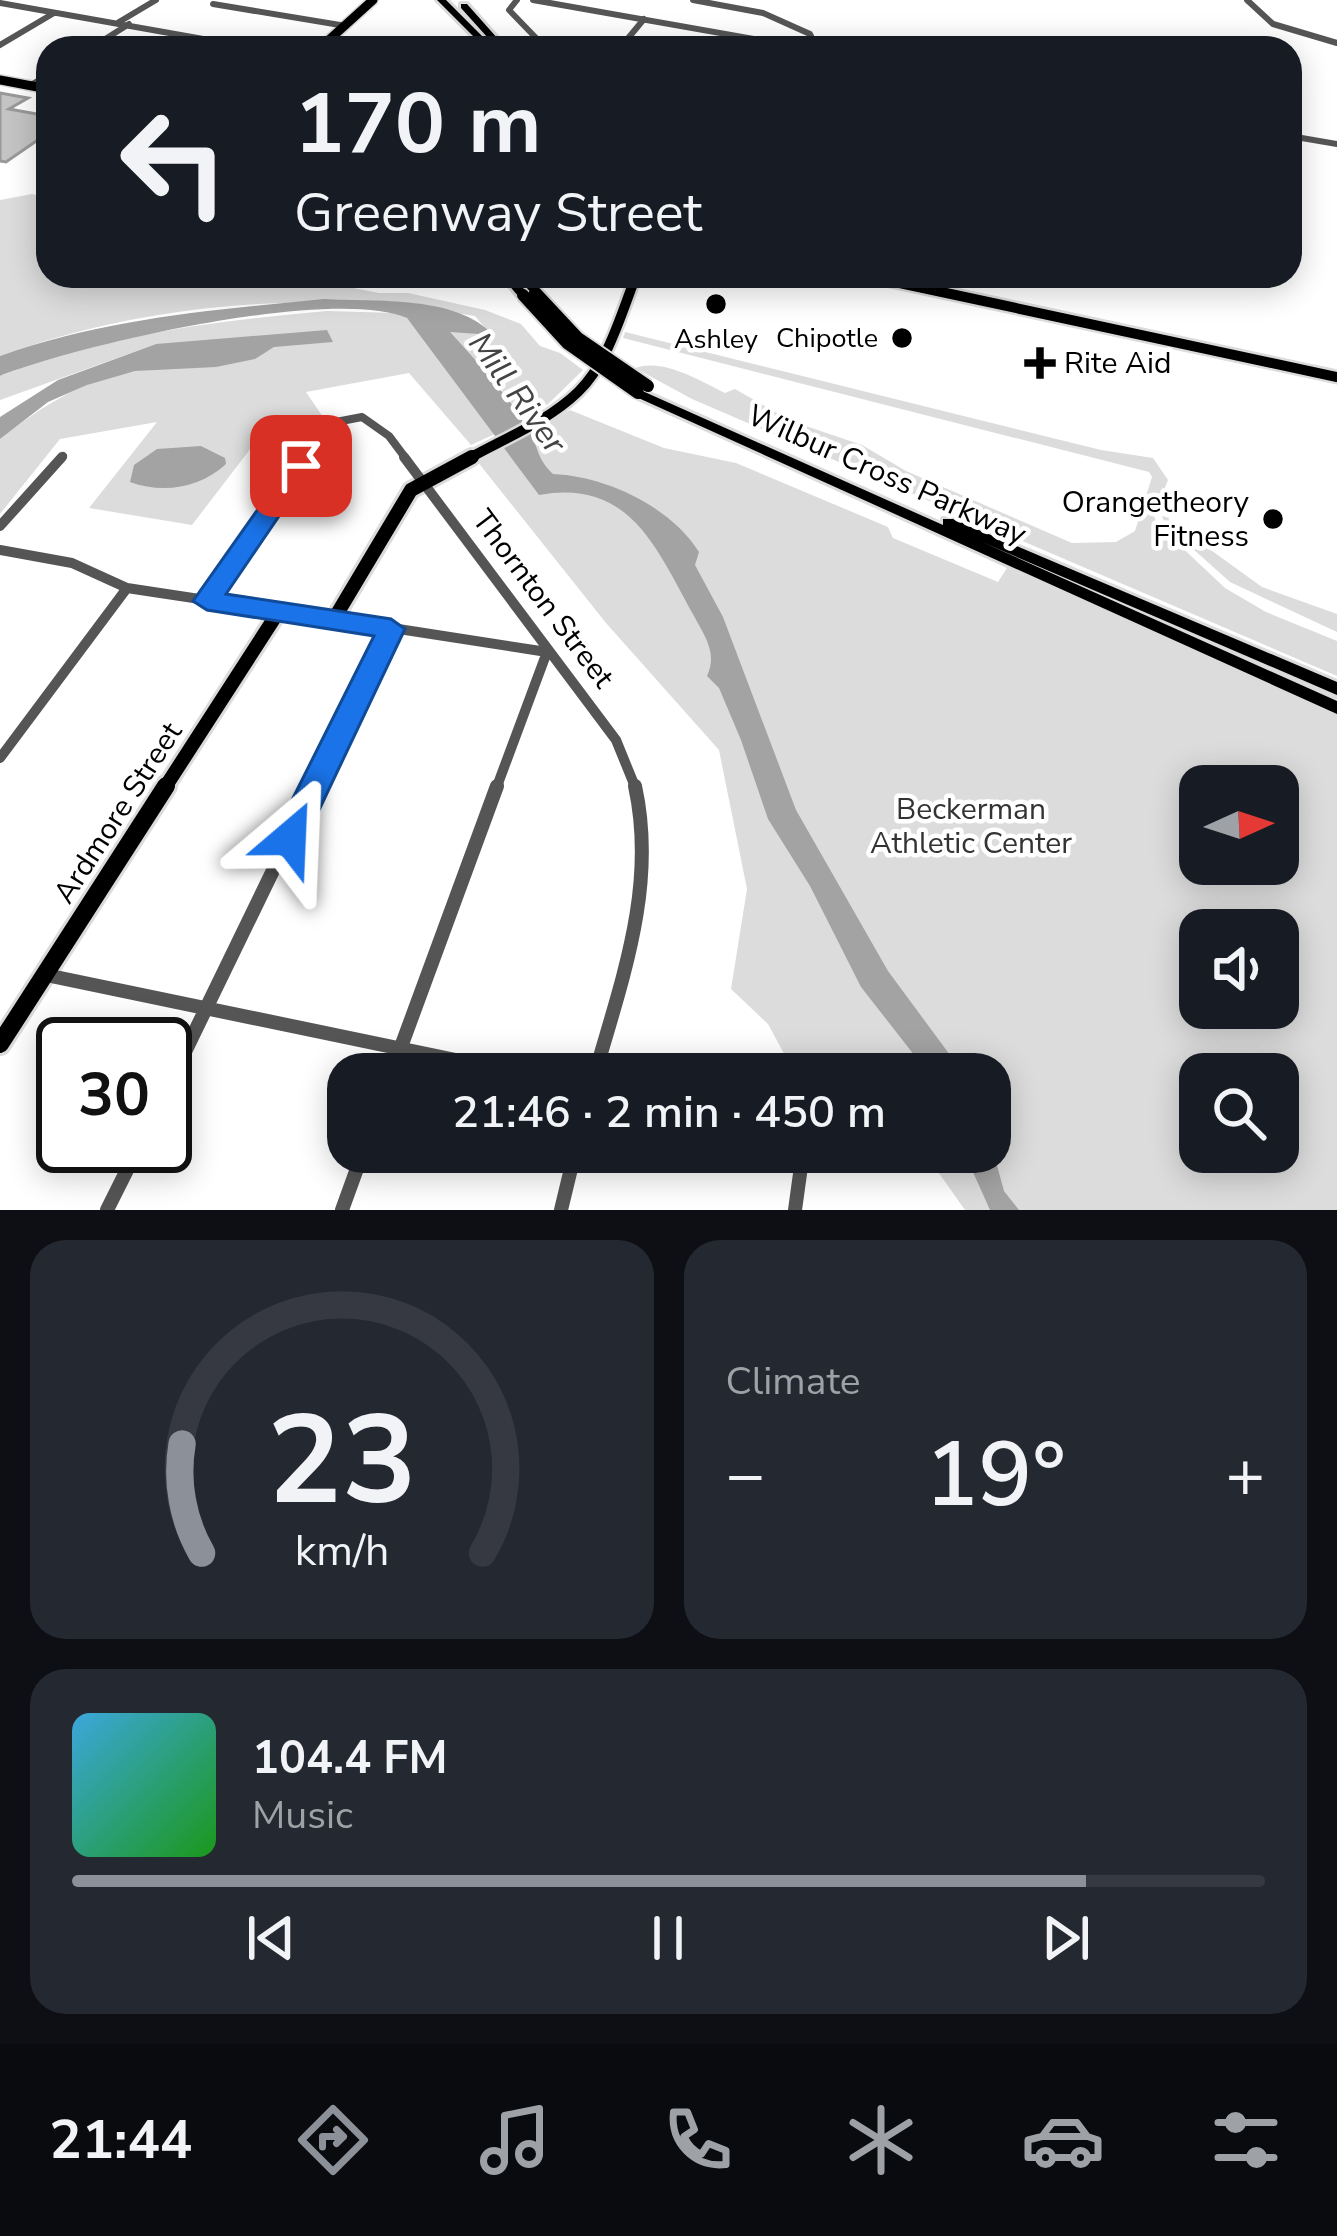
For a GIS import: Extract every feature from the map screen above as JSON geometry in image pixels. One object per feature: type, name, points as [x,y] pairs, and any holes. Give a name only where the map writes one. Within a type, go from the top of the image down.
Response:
[{"type":"highway","points":[[441,0],[480,36]]},
{"type":"highway","points":[[455,0],[493,36]]},
{"type":"highway","points":[[523,288],[529,293]]},
{"type":"highway","name":"Wilbur Cross Parkway","points":[[528,288],[567,344],[643,390],[1337,708]]},
{"type":"highway","name":"Wilbur Cross Parkway","points":[[643,390],[1337,689]]},
{"type":"main road","points":[[334,36],[373,0]]},
{"type":"main road","points":[[0,80],[36,87]]},
{"type":"main road","points":[[279,611],[334,619],[408,494],[565,403],[596,371],[631,288]]},
{"type":"main road","points":[[923,288],[1337,377]]},
{"type":"main road","name":"Ardmore Street","points":[[0,1044],[279,611]]},
{"type":"street","points":[[119,22],[156,0]]},
{"type":"street","points":[[233,8],[245,0]]},
{"type":"street","points":[[517,0],[508,8],[534,36]]},
{"type":"street","points":[[533,0],[737,36]]},
{"type":"street","points":[[693,0],[776,17],[811,36]]},
{"type":"street","points":[[1246,0],[1265,20],[1337,43]]},
{"type":"street","points":[[7,2],[198,36]]},
{"type":"street","points":[[213,4],[346,26]]},
{"type":"street","points":[[0,44],[56,12]]},
{"type":"street","points":[[632,36],[644,20]]},
{"type":"street","points":[[110,36],[129,24]]},
{"type":"street","points":[[30,86],[36,82]]},
{"type":"street","points":[[1302,138],[1337,144]]},
{"type":"street","name":"Thornton Street","points":[[207,601],[336,422],[362,417],[375,422],[632,766],[643,796],[647,833],[640,906],[601,1053]]},
{"type":"street","points":[[0,526],[45,470],[63,456]]},
{"type":"street","points":[[0,550],[72,563],[127,588],[279,611]]},
{"type":"street","points":[[0,758],[127,588]]},
{"type":"street","points":[[334,619],[547,652],[399,1053]]},
{"type":"street","points":[[192,1039],[391,629]]},
{"type":"street","points":[[46,975],[424,1053]]},
{"type":"street","points":[[107,1210],[126,1173]]},
{"type":"street","points":[[342,1210],[355,1173]]},
{"type":"street","points":[[561,1210],[570,1173]]},
{"type":"street","points":[[795,1210],[800,1173]]},
{"type":"green space","points":[[36,195],[36,288],[353,288],[408,293],[485,310],[521,324],[540,346],[560,353],[583,370],[548,404],[520,419],[500,387],[448,331],[491,335],[475,316],[356,304],[295,303],[175,312],[58,337],[0,356],[0,200]]},
{"type":"green space","points":[[327,311],[394,313],[407,318],[497,433],[471,445],[409,373],[306,392],[325,420],[316,429],[274,418],[192,525],[89,508],[157,422],[60,439],[0,514],[0,439],[47,406],[116,375],[241,361],[274,347],[156,344],[0,400],[0,376],[120,340]]},
{"type":"green space","points":[[625,332],[1101,450],[1153,458],[1168,480],[1154,515],[1156,523],[1225,588],[1266,612],[1337,641],[1337,676],[692,399],[635,368],[669,368],[725,393],[735,389],[791,421],[862,445],[906,471],[1072,543],[1116,542],[1135,531],[1152,477],[1149,472],[623,338]]},
{"type":"green space","name":"Beckerman Athletic Center","points":[[570,410],[664,448],[736,463],[888,527],[893,538],[998,582],[1007,568],[1337,714],[1337,1210],[965,1210],[939,1173],[1011,1173],[1011,1053],[784,1053],[768,1024],[731,989],[747,889],[719,750],[606,623],[477,461]]},
{"type":"green space","points":[[1162,516],[1169,518],[1168,523],[1195,528],[1197,540],[1262,587],[1337,614],[1337,632],[1230,582],[1165,524]]},
{"type":"shaded area","points":[[324,299],[414,303],[478,322],[493,335],[450,332],[513,406],[553,474],[594,481],[635,496],[687,536],[699,552],[695,565],[723,617],[796,810],[888,971],[949,1053],[913,1053],[861,987],[810,886],[768,819],[719,688],[707,676],[711,660],[705,637],[653,544],[619,508],[597,497],[539,495],[407,318],[371,310],[266,314],[86,349],[0,376],[0,356],[40,343],[160,317]]},
{"type":"shaded area","points":[[327,330],[333,342],[274,347],[255,359],[216,367],[135,371],[87,385],[48,402],[0,439],[0,417],[58,380],[156,344]]},
{"type":"shaded area","points":[[201,446],[225,458],[226,464],[205,479],[155,488],[130,482],[134,465],[157,449]]},
{"type":"shaded area","points":[[973,1173],[999,1173],[1004,1191],[1019,1210],[990,1210]]},
{"type":"building","points":[[0,93],[28,98],[9,109],[36,114],[36,141],[6,162],[0,161]]},
{"type":"place","name":"Ashley","points":[[716,304]]},
{"type":"place","name":"Chipotle","points":[[902,338]]},
{"type":"place","name":"Rite Aid","points":[[1040,363]]},
{"type":"place","name":"Orangetheory Fitness","points":[[1273,519]]},
{"type":"route","points":[[290,838],[391,629],[207,601],[301,466]]},
{"type":"water label","name":"Mill River","points":[[517,393]]}]
